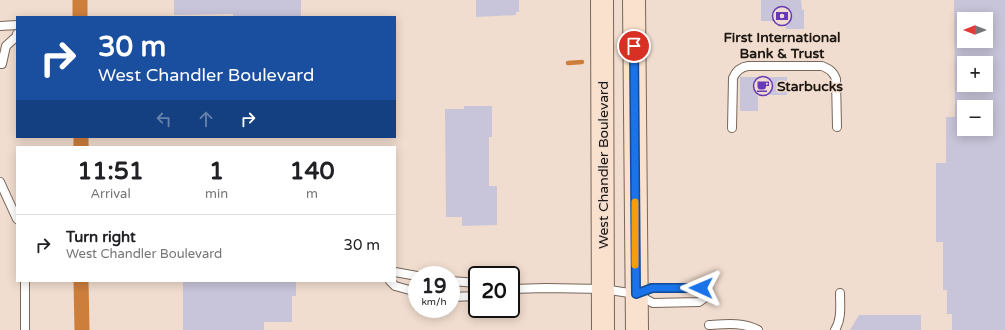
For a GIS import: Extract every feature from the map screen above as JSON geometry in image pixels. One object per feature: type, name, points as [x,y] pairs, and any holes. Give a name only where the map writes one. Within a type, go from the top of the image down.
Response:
[{"type":"main road","name":"West Chandler Boulevard","points":[[602,0],[603,330]]},
{"type":"main road","points":[[634,0],[637,330]]},
{"type":"lane","points":[[0,26],[16,25]]},
{"type":"lane","points":[[0,64],[2,64],[6,46],[16,37]]},
{"type":"lane","points":[[732,128],[733,78],[736,72],[742,67],[748,66],[822,66],[829,69],[834,73],[836,80],[837,127]]},
{"type":"lane","points":[[0,182],[16,217]]},
{"type":"lane","points":[[396,272],[408,274]]},
{"type":"lane","points":[[24,330],[25,282]]},
{"type":"lane","points":[[391,282],[395,286],[408,290]]},
{"type":"lane","points":[[520,289],[603,289],[636,294],[653,303],[700,302],[709,295],[701,288],[652,288],[636,294]]},
{"type":"lane","points":[[835,330],[838,325],[839,318],[840,293]]},
{"type":"lane","points":[[710,325],[741,324],[758,330]]},
{"type":"building","points":[[174,0],[301,0],[301,16],[233,16],[233,14],[174,15]]},
{"type":"building","points":[[476,0],[519,0],[519,12],[516,12],[516,15],[476,17]]},
{"type":"building","name":"First International Bank & Trust","points":[[761,0],[801,0],[802,10],[804,10],[804,29],[786,29],[786,21],[761,21]]},
{"type":"building","points":[[954,0],[1005,0],[1005,330],[952,330],[952,314],[947,314],[947,290],[943,290],[943,242],[936,242],[936,163],[946,163],[946,117],[955,117]]},
{"type":"building","name":"Starbucks","points":[[740,77],[787,77],[787,95],[758,95],[758,111],[740,111]]},
{"type":"building","points":[[464,106],[492,106],[492,137],[489,137],[489,186],[497,186],[497,225],[462,226],[462,217],[446,217],[445,109],[464,109]]},
{"type":"building","points":[[183,282],[296,282],[296,296],[292,296],[292,322],[264,322],[264,330],[183,330]]},
{"type":"building","points":[[859,315],[921,315],[921,330],[850,330]]},
{"type":"waterway","points":[[80,0],[80,16]]},
{"type":"waterway","points":[[568,63],[582,62]]},
{"type":"waterway","points":[[81,138],[81,146]]},
{"type":"waterway","points":[[81,282],[82,330]]},
{"type":"slow traffic","points":[[635,202],[635,265]]},
{"type":"place","name":"First International Bank & Trust","points":[[782,16]]},
{"type":"place","name":"Starbucks","points":[[763,86]]},
{"type":"route","points":[[634,46],[636,294],[652,288],[701,288]]}]
